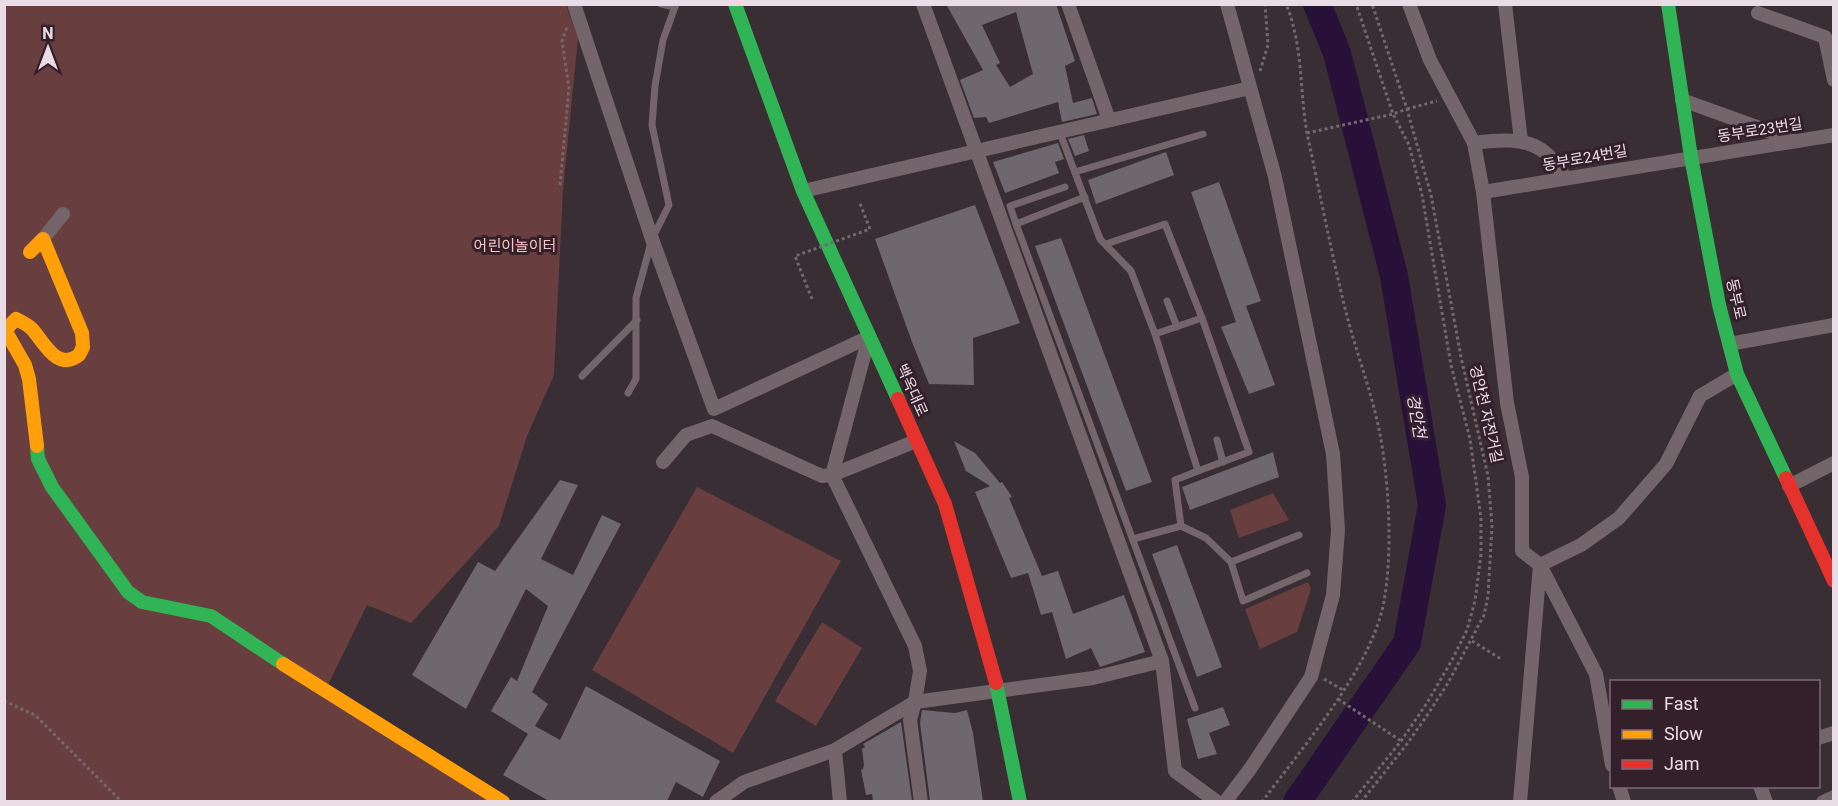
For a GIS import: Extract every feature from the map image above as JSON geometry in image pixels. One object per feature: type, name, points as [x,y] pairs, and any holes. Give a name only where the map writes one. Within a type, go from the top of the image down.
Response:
[{"type":"main road","name":"백옥대로","points":[[735,4],[803,191],[945,504],[998,691],[1020,801]]},
{"type":"main road","name":"동부로","points":[[1668,4],[1691,157],[1719,304],[1737,374],[1833,581]]},
{"type":"main road","points":[[30,252],[44,239],[84,342],[81,354],[66,361],[48,352],[31,326],[25,321],[16,319],[5,330],[25,365],[29,379],[38,459],[52,487],[128,592],[142,602],[211,616],[324,691],[503,801]]},
{"type":"street","points":[[923,4],[1162,661],[1175,771],[1216,801]]},
{"type":"street","points":[[1068,4],[1109,120]]},
{"type":"street","points":[[1225,801],[1250,769],[1312,673],[1333,595],[1338,530],[1333,454],[1275,177],[1227,4]]},
{"type":"street","points":[[1409,4],[1430,60],[1474,143],[1483,192],[1507,403],[1522,477],[1522,551],[1539,565],[1596,674],[1610,759]]},
{"type":"street","points":[[1505,4],[1521,141]]},
{"type":"street","points":[[574,5],[652,239],[714,409],[869,337]]},
{"type":"street","points":[[1758,13],[1825,38],[1833,80]]},
{"type":"street","points":[[803,191],[1250,88]]},
{"type":"street","points":[[1682,100],[1795,141]]},
{"type":"street","name":"동부로23번길","points":[[1691,157],[1833,135]]},
{"type":"street","points":[[1474,143],[1498,140],[1521,141],[1546,153],[1566,178]]},
{"type":"street","name":"동부로24번길","points":[[1483,192],[1691,157]]},
{"type":"street","points":[[44,239],[63,214]]},
{"type":"street","points":[[1730,344],[1833,325]]},
{"type":"street","points":[[869,337],[832,475],[915,646],[920,671],[910,720],[921,801]]},
{"type":"street","points":[[1539,565],[1581,545],[1619,518],[1666,464],[1700,396],[1737,374]]},
{"type":"street","points":[[663,462],[686,435],[712,426],[822,476],[832,475],[916,441]]},
{"type":"street","points":[[1790,486],[1833,463]]},
{"type":"street","points":[[1520,801],[1539,565]]},
{"type":"street","points":[[716,801],[744,782],[835,750],[915,702],[1094,678],[1162,661]]},
{"type":"street","points":[[835,750],[840,801]]},
{"type":"street","points":[[1823,801],[1833,797]]},
{"type":"lane","points":[[628,393],[636,379],[636,298],[652,239],[669,205],[652,125],[663,40],[675,6],[661,4]]},
{"type":"lane","points":[[1060,133],[1100,239],[1131,271],[1155,334],[1198,471]]},
{"type":"lane","points":[[1075,172],[1203,134]]},
{"type":"lane","points":[[1065,187],[1010,206],[1195,708]]},
{"type":"lane","points":[[1016,224],[1084,197]]},
{"type":"lane","points":[[1106,244],[1165,224],[1202,318],[1249,452],[1175,480],[1181,526]]},
{"type":"lane","points":[[1167,301],[1177,327]]},
{"type":"lane","points":[[1155,334],[1202,318]]},
{"type":"lane","points":[[582,376],[637,320]]},
{"type":"lane","points":[[1217,440],[1223,462]]},
{"type":"lane","points":[[1133,539],[1181,526],[1206,538],[1231,562],[1243,601],[1307,573]]},
{"type":"lane","points":[[1231,562],[1299,535]]},
{"type":"path","points":[[1250,88],[1262,67],[1268,45],[1265,4]]},
{"type":"path","points":[[1352,801],[1401,741],[1452,660],[1467,630],[1475,601],[1481,554],[1481,518],[1470,439],[1451,365],[1422,195],[1409,146],[1393,114],[1356,4]]},
{"type":"path","name":"경안천 자전거길","points":[[1361,801],[1426,717],[1472,640],[1484,615],[1488,596],[1492,526],[1488,476],[1461,357],[1431,195],[1407,109],[1372,4]]},
{"type":"path","points":[[560,185],[569,88],[562,41],[574,5]]},
{"type":"path","points":[[1307,133],[1393,114],[1450,98]]},
{"type":"path","points":[[812,299],[795,256],[870,229],[859,201]]},
{"type":"path","points":[[1472,640],[1502,659]]},
{"type":"path","points":[[1312,673],[1343,690]]},
{"type":"path","points":[[1338,699],[1401,741]]},
{"type":"path","points":[[4,701],[35,714],[122,801]]},
{"type":"green space","name":"어린이놀이터","points":[[5,5],[566,5],[578,38],[563,190],[554,375],[527,436],[499,526],[411,623],[367,605],[325,691],[503,801],[5,802]]},
{"type":"green space","points":[[697,487],[841,561],[733,753],[592,670]]},
{"type":"green space","points":[[1273,493],[1289,520],[1239,538],[1230,510]]},
{"type":"green space","points":[[1308,582],[1311,589],[1297,632],[1260,649],[1245,609]]},
{"type":"green space","points":[[822,622],[862,648],[816,726],[775,701]]},
{"type":"building","points":[[946,4],[1056,4],[1075,61],[1065,66],[1073,103],[1092,98],[1097,114],[1062,122],[1058,102],[989,123],[986,117],[974,118],[960,80],[983,70]],"holes":[[[1016,12],[1033,74],[1010,87],[996,65],[1000,63],[982,25]]]},
{"type":"building","points":[[1084,135],[1089,151],[1075,156],[1068,139]]},
{"type":"building","points":[[1058,143],[1064,159],[1055,162],[1059,173],[1005,193],[993,162]]},
{"type":"building","points":[[1166,152],[1174,175],[1096,204],[1088,180]]},
{"type":"building","points":[[1219,182],[1261,301],[1246,306],[1275,385],[1249,394],[1221,327],[1236,322],[1191,192]]},
{"type":"building","points":[[975,205],[1020,323],[973,338],[974,385],[929,384],[875,239]]},
{"type":"building","points":[[1061,238],[1152,482],[1126,491],[1035,246]]},
{"type":"building","points":[[954,441],[975,453],[1000,483],[1002,482],[1012,497],[1009,498],[1042,576],[1058,571],[1073,614],[1124,595],[1145,652],[1100,667],[1091,648],[1066,659],[1052,612],[1041,615],[1028,573],[1011,578],[975,492],[990,486],[966,471]]},
{"type":"building","points":[[1273,452],[1279,477],[1190,510],[1182,487]]},
{"type":"building","points":[[560,480],[578,485],[541,559],[573,575],[602,515],[621,524],[532,692],[548,704],[535,726],[560,740],[586,686],[720,761],[703,797],[676,782],[667,801],[549,801],[503,775],[528,734],[491,711],[511,677],[517,681],[548,606],[526,589],[466,709],[412,675],[478,562],[495,571]]},
{"type":"building","points":[[1177,545],[1222,667],[1197,677],[1152,554]]},
{"type":"building","points":[[1223,707],[1230,725],[1209,733],[1217,754],[1198,759],[1187,719]]},
{"type":"building","points":[[922,710],[955,713],[967,710],[973,733],[983,801],[930,801],[920,723]]},
{"type":"building","points":[[901,722],[912,801],[873,801],[872,794],[866,795],[861,770],[864,765],[862,749],[865,747],[863,744]]},
{"type":"waterway","name":"경안천","points":[[1297,802],[1407,643],[1432,505],[1394,276],[1337,53],[1317,4]]},
{"type":"traffic: fast","points":[[735,4],[803,191],[898,399]]},
{"type":"traffic: fast","points":[[1668,4],[1691,157],[1719,305],[1737,374],[1786,478]]},
{"type":"traffic: fast","points":[[37,446],[38,459],[52,487],[128,592],[142,602],[211,616],[283,664]]},
{"type":"traffic: fast","points":[[996,683],[1020,802]]},
{"type":"traffic: slow","points":[[30,252],[43,239],[82,333],[83,347],[79,355],[64,360],[52,353],[32,329],[22,322],[16,319],[5,330],[25,365],[29,379],[37,446]]},
{"type":"traffic: slow","points":[[283,664],[503,802]]},
{"type":"traffic: jam","points":[[898,399],[945,504],[996,683]]},
{"type":"traffic: jam","points":[[1786,478],[1834,581]]}]
